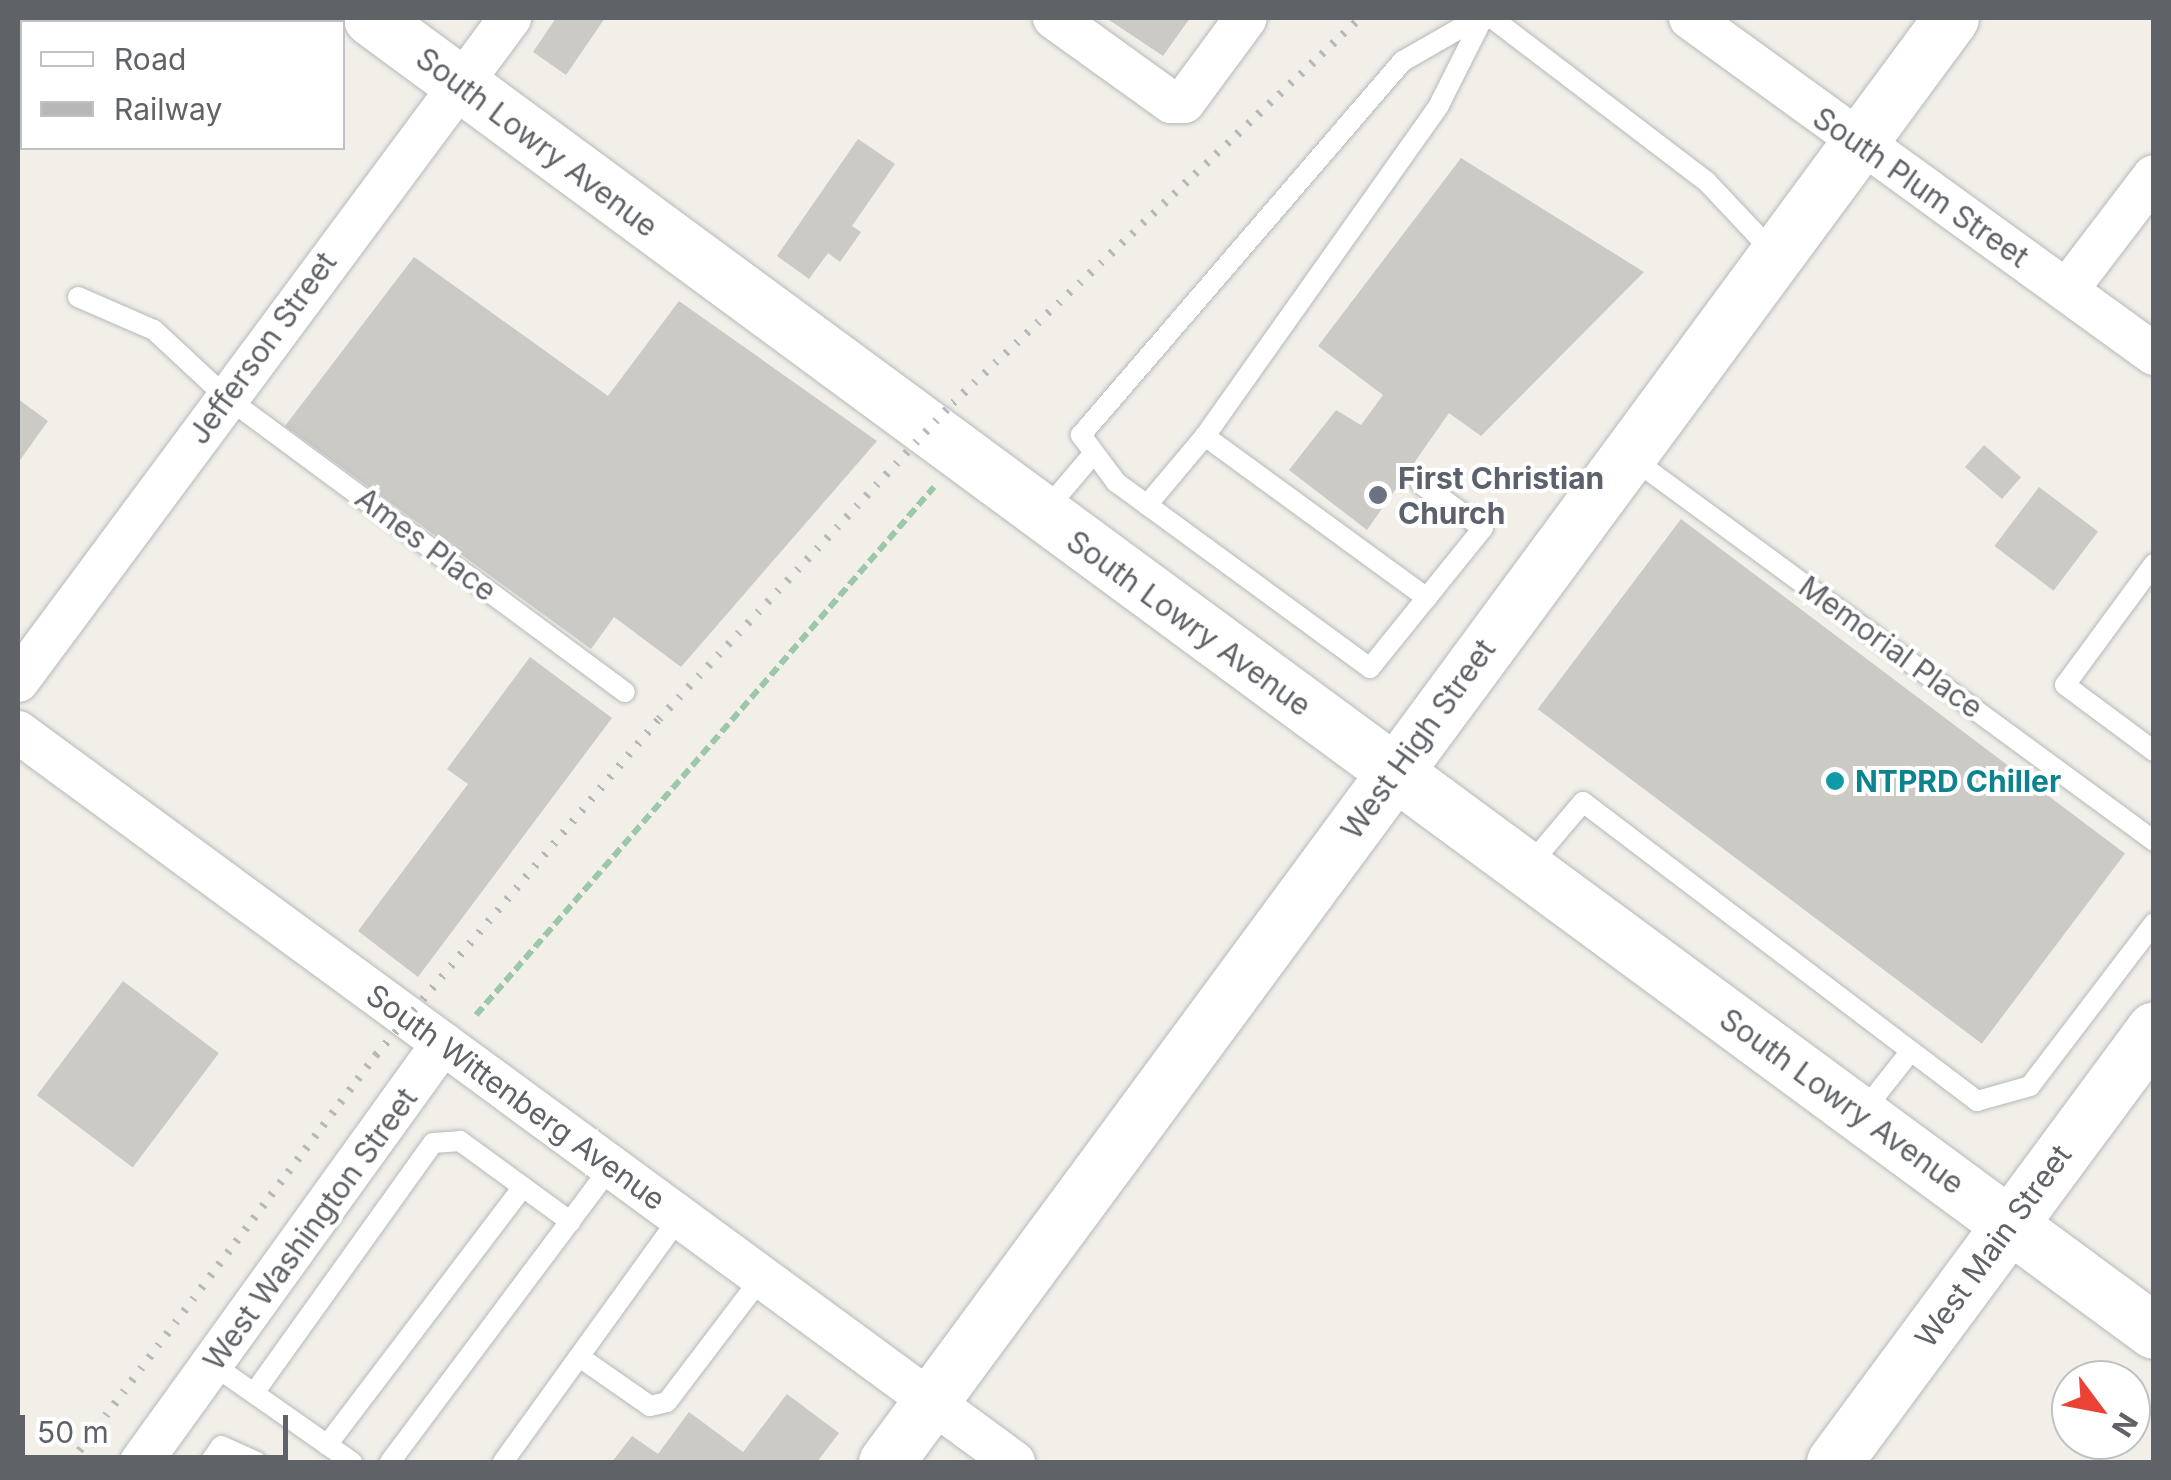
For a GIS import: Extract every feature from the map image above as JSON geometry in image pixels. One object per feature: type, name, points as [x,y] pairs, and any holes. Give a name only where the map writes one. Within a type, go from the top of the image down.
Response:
[{"type":"street","name":"South Lowry Avenue","points":[[371,18],[1040,516],[2154,1330]]},
{"type":"street","name":"Jefferson Street","points":[[18,681],[510,18]]},
{"type":"street","points":[[1054,18],[1102,54],[1184,102],[1246,18]]},
{"type":"street","name":"South Plum Street","points":[[1690,18],[1857,143],[2154,354]]},
{"type":"street","name":"West High Street","points":[[886,1462],[1951,18]]},
{"type":"street","points":[[2068,290],[2154,176]]},
{"type":"street","name":"South Wittenberg Avenue","points":[[18,732],[1014,1462]]},
{"type":"street","name":"West Main Street","points":[[1834,1462],[2154,1029]]},
{"type":"street","name":"West Washington Street","points":[[142,1462],[443,1044]]},
{"type":"lane","points":[[1146,505],[1205,436],[1439,105],[1480,18]]},
{"type":"lane","points":[[1421,484],[1483,528],[1370,668],[1146,505],[1081,434],[1292,184],[1402,62],[1480,18]]},
{"type":"lane","points":[[1492,18],[1707,182],[1775,254]]},
{"type":"lane","name":"Ames Place","points":[[78,296],[154,330],[226,397],[625,692]]},
{"type":"lane","points":[[1205,436],[1427,598]]},
{"type":"lane","points":[[1040,516],[1094,452]]},
{"type":"lane","name":"Memorial Place","points":[[1627,455],[2154,840]]},
{"type":"lane","points":[[2154,564],[2066,685],[2154,751]]},
{"type":"lane","points":[[1527,869],[1583,802],[1977,1101],[2030,1086],[2154,923]]},
{"type":"lane","points":[[1861,1115],[1911,1052]]},
{"type":"lane","points":[[254,1393],[433,1143],[460,1142],[571,1222]]},
{"type":"lane","points":[[390,1462],[611,1167]]},
{"type":"lane","points":[[327,1444],[524,1187]]},
{"type":"lane","points":[[503,1462],[582,1358],[680,1217]]},
{"type":"lane","points":[[582,1358],[650,1406],[666,1402],[762,1277]]},
{"type":"lane","points":[[212,1364],[352,1462]]},
{"type":"lane","points":[[210,1462],[221,1446],[257,1462]]},
{"type":"path","points":[[476,1015],[944,475]]},
{"type":"building","points":[[556,18],[605,18],[566,75],[533,52]]},
{"type":"building","points":[[1106,18],[1190,18],[1163,56]]},
{"type":"building","points":[[858,139],[895,164],[852,226],[861,232],[840,262],[828,253],[809,279],[777,256]]},
{"type":"building","points":[[1461,158],[1644,272],[1481,436],[1449,413],[1367,530],[1289,470],[1336,410],[1361,425],[1383,395],[1318,346]]},
{"type":"building","points":[[414,257],[608,396],[679,301],[877,441],[681,667],[614,617],[591,649],[285,426]]},
{"type":"building","points":[[18,399],[48,421],[18,463]]},
{"type":"building","points":[[1984,445],[2021,477],[2002,499],[1965,467]]},
{"type":"building","points":[[2039,487],[2098,532],[2054,591],[1994,546]]},
{"type":"building","name":"NTPRD Chiller","points":[[1681,519],[2125,854],[1982,1044],[1538,709]]},
{"type":"building","points":[[530,657],[612,718],[418,977],[358,931],[468,784],[447,769]]},
{"type":"building","points":[[123,981],[219,1053],[133,1167],[37,1095]]},
{"type":"building","points":[[787,1394],[839,1433],[817,1462],[612,1462],[632,1436],[658,1454],[689,1412],[743,1452]]},
{"type":"railway","points":[[71,1462],[376,1055],[659,719],[953,403],[1360,18]]},
{"type":"place","name":"First Christian Church","points":[[1378,495]]},
{"type":"place","name":"NTPRD Chiller","points":[[1835,781]]}]
